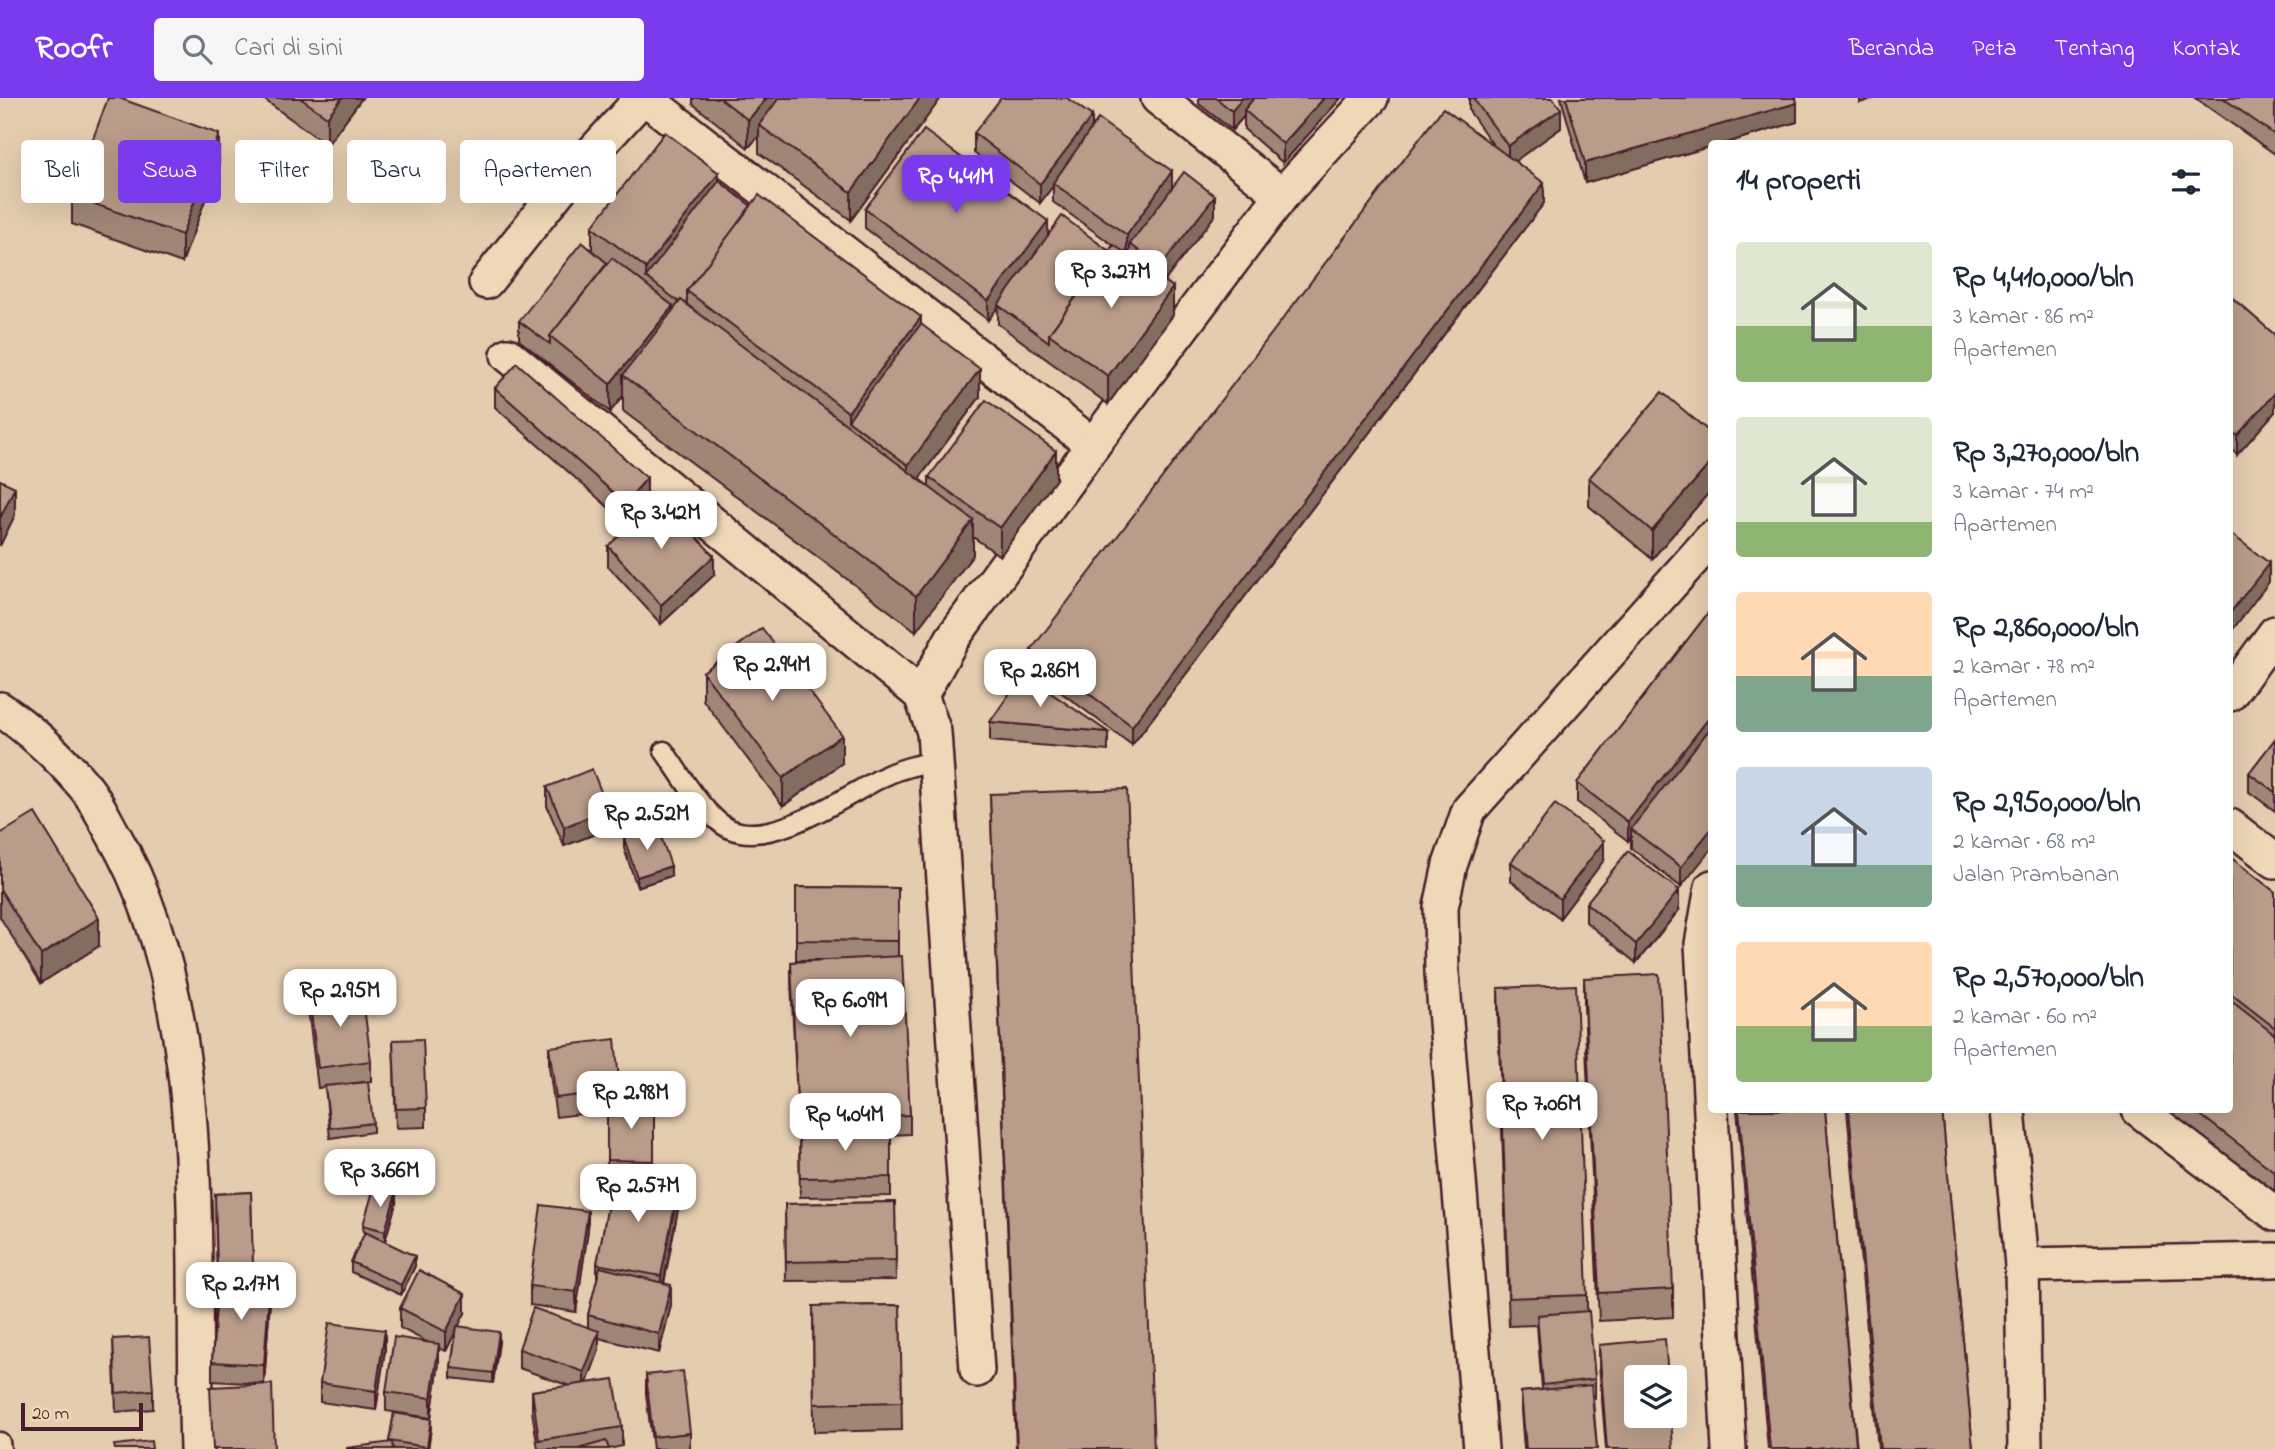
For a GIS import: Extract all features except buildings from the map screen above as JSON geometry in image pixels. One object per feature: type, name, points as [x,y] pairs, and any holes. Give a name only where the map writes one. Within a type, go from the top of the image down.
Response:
[{"type":"street","points":[[486,282],[564,184],[643,98],[1093,445]]},
{"type":"street","points":[[1158,98],[1282,195]]},
{"type":"street","points":[[921,695],[952,639],[1093,445],[1282,195],[1371,98]]},
{"type":"street","points":[[508,355],[921,695],[934,732],[977,1370]]},
{"type":"street","points":[[1481,1449],[1442,973],[1441,907],[1450,865],[1469,810],[1708,542]]},
{"type":"street","points":[[2233,690],[2275,633]]},
{"type":"street","points":[[0,709],[33,732],[87,789],[131,865],[153,922],[174,1003],[191,1130],[197,1449]]},
{"type":"street","points":[[2233,828],[2275,861]]},
{"type":"street","points":[[1708,910],[1702,944],[1708,1056]]},
{"type":"street","points":[[1711,1113],[1729,1449]]},
{"type":"street","points":[[2008,1113],[2022,1265],[2025,1449]]},
{"type":"street","points":[[2143,1113],[2275,1214]]},
{"type":"street","points":[[2022,1265],[2275,1261]]},
{"type":"lane","points":[[664,751],[705,807],[729,828],[751,833],[785,826],[832,805],[887,774],[936,760]]},
{"type":"lane","points":[[0,1442],[1,1449]]}]
